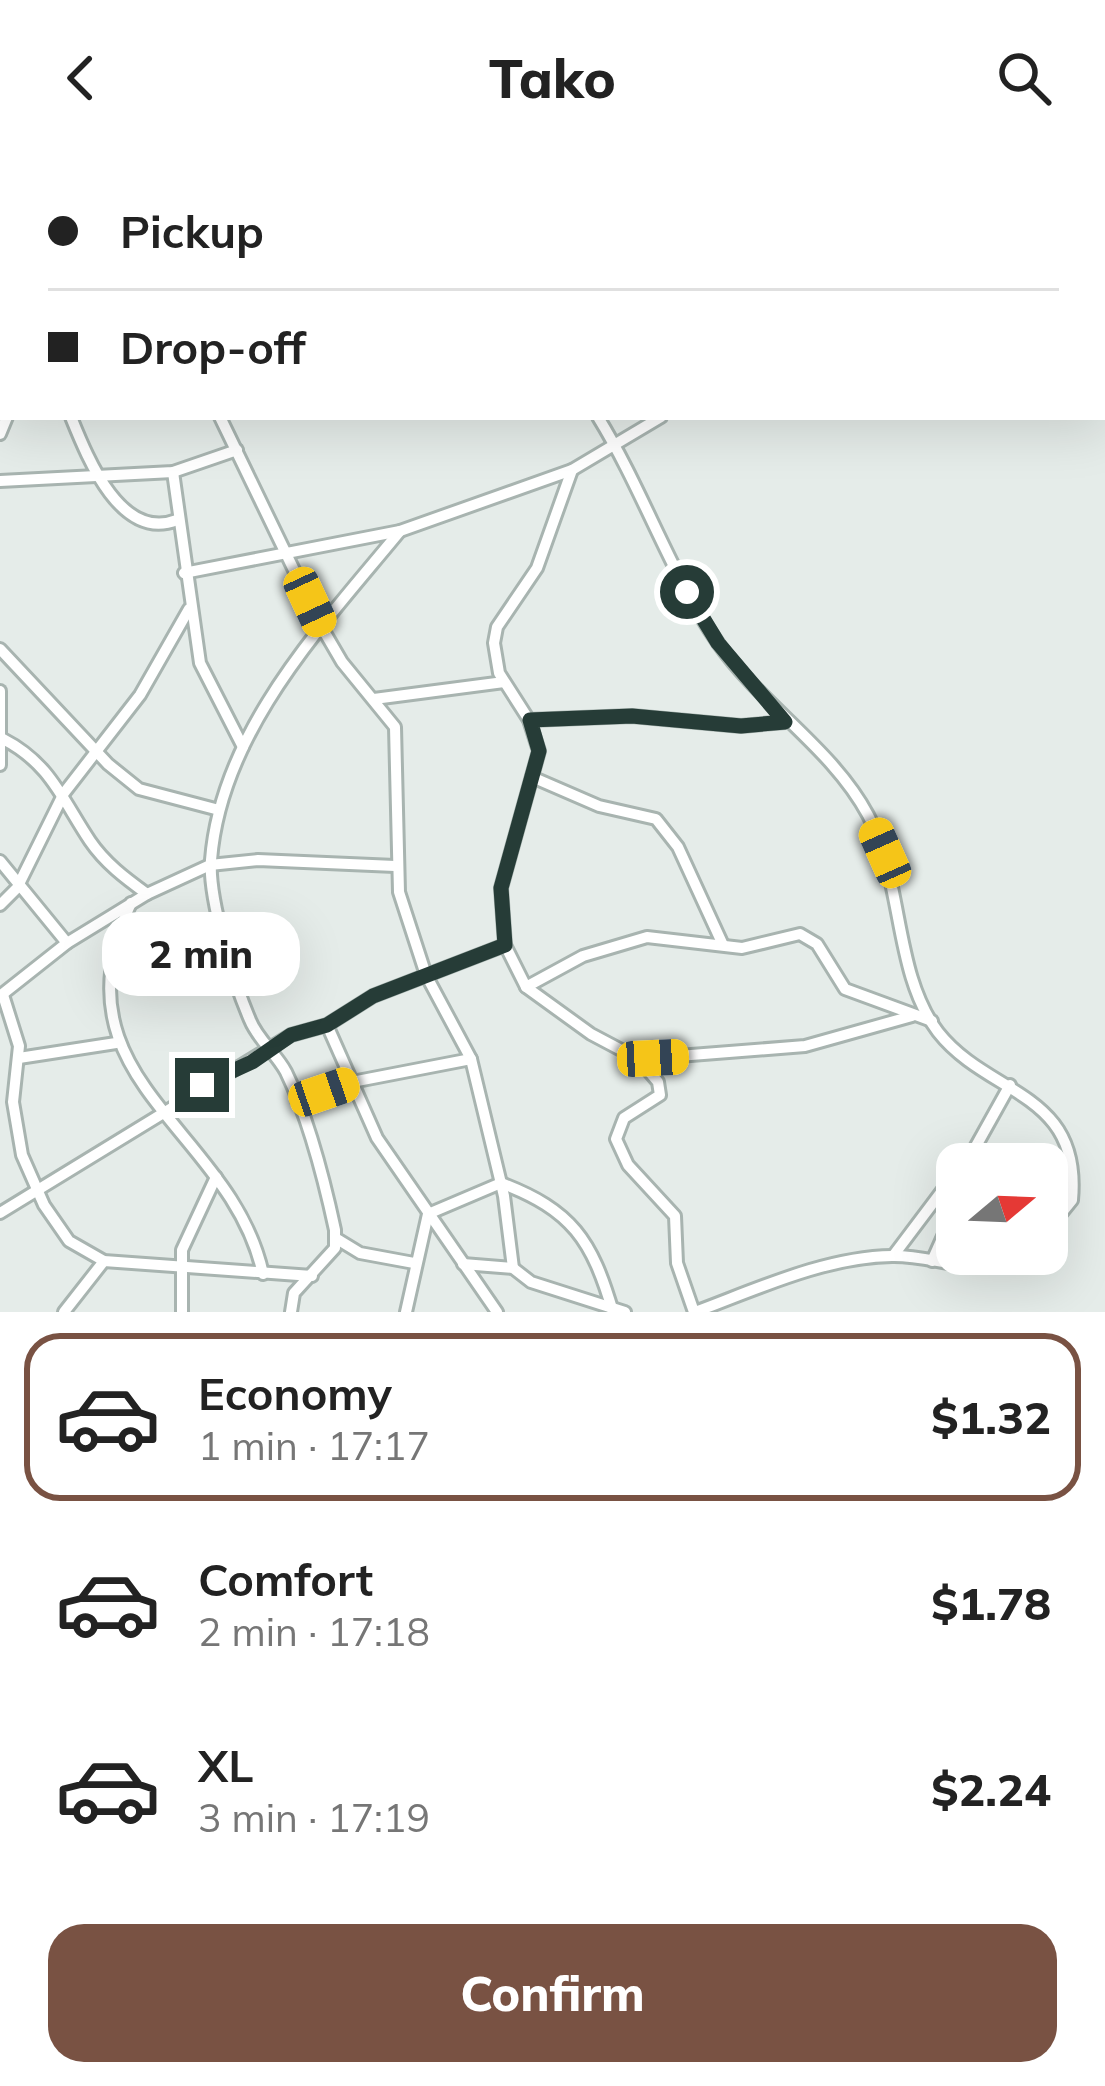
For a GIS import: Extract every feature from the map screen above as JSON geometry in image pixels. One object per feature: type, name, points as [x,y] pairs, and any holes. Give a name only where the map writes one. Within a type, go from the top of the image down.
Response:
[{"type":"street","points":[[73,420],[102,478],[133,518],[154,526],[177,520]]},
{"type":"street","points":[[222,420],[322,626],[389,715],[398,743],[395,866],[405,916],[426,975],[471,1059],[501,1183],[513,1268]]},
{"type":"street","points":[[600,420],[706,624],[785,722],[828,760],[867,813],[895,883],[914,982],[932,1021],[949,1043],[1048,1114],[1062,1143]]},
{"type":"street","points":[[184,572],[400,531],[572,470],[656,420]]},
{"type":"street","points":[[0,481],[173,472],[237,450]]},
{"type":"street","points":[[572,470],[537,568],[497,627],[494,658],[530,720],[539,751],[501,888],[505,945],[526,987],[549,1008],[635,1055],[661,1088],[652,1101],[624,1118],[616,1128],[616,1139],[628,1165],[675,1216],[677,1263],[694,1312],[825,1267],[893,1256],[936,1262]]},
{"type":"street","points":[[173,472],[200,663],[243,747]]},
{"type":"street","points":[[291,1312],[294,1293],[332,1255],[337,1239],[297,1101],[242,1000],[210,865],[218,810],[243,747],[322,626],[400,531]]},
{"type":"street","points":[[0,904],[20,880],[64,793],[147,686],[189,609]]},
{"type":"street","points":[[0,649],[97,752],[156,797],[218,810]]},
{"type":"street","points":[[374,699],[504,682]]},
{"type":"street","points":[[0,696],[0,765]]},
{"type":"street","points":[[530,720],[632,716],[741,726],[785,722]]},
{"type":"street","points":[[3,740],[27,751],[64,793],[100,855],[147,894]]},
{"type":"street","points":[[532,777],[599,806],[656,819],[678,847],[724,944]]},
{"type":"street","points":[[312,1276],[104,1261],[69,1241],[35,1187],[16,1128],[13,1089],[19,1058],[1,996],[67,943],[147,894],[210,865],[352,860],[395,866]]},
{"type":"street","points":[[0,861],[67,943]]},
{"type":"street","points":[[131,903],[112,960],[116,1043],[161,1113],[216,1177],[252,1230],[263,1274]]},
{"type":"street","points":[[526,987],[612,944],[647,937],[755,947],[782,937],[809,937],[845,989],[932,1021]]},
{"type":"street","points":[[0,1213],[35,1187],[298,1031],[327,1025],[373,996],[505,945]]},
{"type":"street","points":[[635,1055],[806,1046],[911,1016]]},
{"type":"street","points":[[327,1025],[377,1138],[497,1312]]},
{"type":"street","points":[[19,1058],[116,1043]]},
{"type":"street","points":[[297,1101],[352,1082],[471,1059]]},
{"type":"street","points":[[978,1143],[1010,1085]]},
{"type":"street","points":[[1068,1154],[1072,1200],[1068,1205]]},
{"type":"street","points":[[182,1312],[187,1234],[216,1177]]},
{"type":"street","points":[[428,1214],[501,1183]]},
{"type":"street","points":[[501,1183],[565,1216],[595,1258],[616,1311]]},
{"type":"street","points":[[893,1256],[936,1199]]},
{"type":"street","points":[[406,1312],[428,1214]]},
{"type":"street","points":[[337,1239],[360,1253],[415,1263]]},
{"type":"street","points":[[932,1261],[936,1252]]},
{"type":"street","points":[[64,1312],[104,1261]]},
{"type":"street","points":[[464,1264],[513,1268],[531,1282],[616,1311]]},
{"type":"route","points":[[202,1085],[252,1062],[298,1031],[327,1025],[373,996],[505,945],[501,888],[539,751],[530,720],[632,716],[684,718],[724,726],[785,722],[718,643],[687,592]]}]
